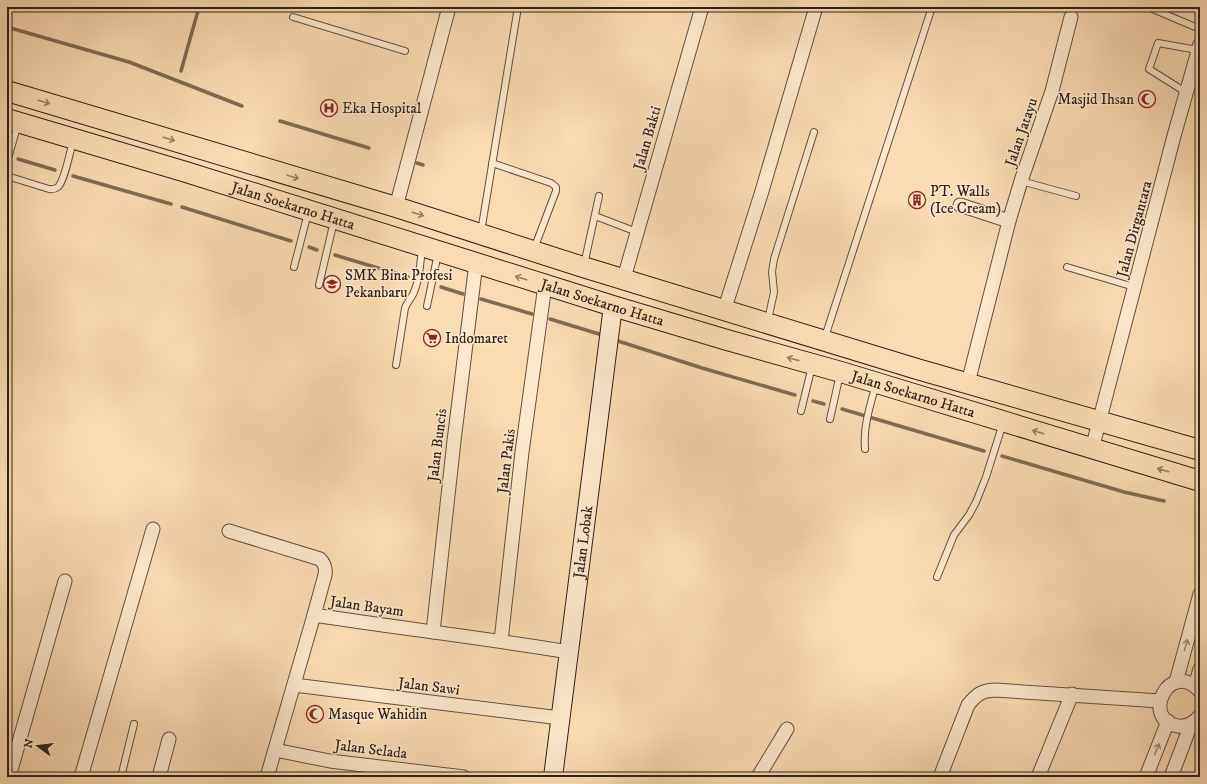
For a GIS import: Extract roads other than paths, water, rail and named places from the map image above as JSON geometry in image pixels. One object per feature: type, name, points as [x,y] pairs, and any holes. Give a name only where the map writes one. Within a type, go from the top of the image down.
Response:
[{"type":"main road","name":"Jalan Soekarno Hatta","points":[[10,92],[361,197],[396,206],[583,267],[624,278],[767,324],[917,369],[1200,450]]},
{"type":"main road","points":[[10,92],[11,120]]},
{"type":"main road","name":"Jalan Soekarno Hatta","points":[[11,120],[178,170],[613,306],[841,372],[1200,481]]},
{"type":"main road","name":"Jalan Lobak","points":[[554,777],[560,718],[613,306]]},
{"type":"street","points":[[396,206],[449,7]]},
{"type":"street","name":"Jalan Bakti","points":[[624,278],[702,7]]},
{"type":"street","points":[[724,311],[776,146],[816,7]]},
{"type":"street","name":"Jalan Jatayu","points":[[968,383],[1009,221],[1052,91],[1071,15]]},
{"type":"street","name":"Jalan Dirgantara","points":[[1092,449],[1174,136],[1199,48]]},
{"type":"street","points":[[960,205],[1009,221]]},
{"type":"street","name":"Jalan Buncis","points":[[433,632],[454,441],[476,263]]},
{"type":"street","name":"Jalan Pakis","points":[[501,641],[522,452],[545,285]]},
{"type":"street","points":[[81,777],[153,529]]},
{"type":"street","name":"Jalan Bayam","points":[[230,532],[320,559],[326,570],[314,615],[569,652]]},
{"type":"street","points":[[9,777],[65,581]]},
{"type":"street","points":[[1176,682],[1200,594]]},
{"type":"street","points":[[267,777],[314,615]]},
{"type":"street","points":[[1196,720],[1180,726],[1168,721],[1161,712],[1160,701],[1165,689],[1176,682],[1189,682],[1198,688],[1200,669]]},
{"type":"street","name":"Jalan Sawi","points":[[294,686],[560,718]]},
{"type":"street","points":[[940,777],[968,705],[976,696],[984,691],[995,690],[1072,694],[1160,701]]},
{"type":"street","points":[[1038,777],[1072,694]]},
{"type":"street","points":[[1171,777],[1196,720]]},
{"type":"street","points":[[1146,777],[1168,721]]},
{"type":"street","points":[[758,777],[787,729]]},
{"type":"street","points":[[159,777],[169,739]]},
{"type":"street","name":"Jalan Selada","points":[[275,750],[330,761],[464,777]]},
{"type":"lane","points":[[480,234],[518,7]]},
{"type":"lane","points":[[824,341],[932,7]]},
{"type":"lane","points":[[1148,7],[1200,29]]},
{"type":"lane","points":[[293,17],[405,51]]},
{"type":"lane","points":[[1187,93],[1149,69],[1158,43],[1192,49],[1199,48]]},
{"type":"lane","points":[[7,162],[11,120]]},
{"type":"lane","points":[[767,324],[774,292],[772,272],[774,259],[814,132]]},
{"type":"lane","points":[[7,176],[49,189],[56,189],[62,180],[74,139]]},
{"type":"lane","points":[[492,163],[551,183],[556,187],[556,191],[534,251]]},
{"type":"lane","points":[[1021,181],[1076,196]]},
{"type":"lane","points":[[583,267],[599,196]]},
{"type":"lane","points":[[294,268],[308,211]]},
{"type":"lane","points":[[595,216],[637,232]]},
{"type":"lane","points":[[318,285],[334,219]]},
{"type":"lane","points":[[428,306],[430,249]]},
{"type":"lane","points":[[396,365],[405,308],[407,302],[414,293],[430,249]]},
{"type":"lane","points":[[1067,267],[1135,287]]},
{"type":"lane","points":[[801,411],[813,364]]},
{"type":"lane","points":[[830,419],[841,372]]},
{"type":"lane","points":[[865,449],[864,439],[867,418],[876,383]]},
{"type":"lane","points":[[936,577],[954,535],[969,515],[976,502],[986,477],[1003,422]]},
{"type":"lane","points":[[121,777],[134,724]]},
{"type":"waterway","points":[[181,71],[199,7]]},
{"type":"waterway","points":[[7,27],[129,62],[242,106]]},
{"type":"waterway","points":[[280,121],[369,148]]},
{"type":"waterway","points":[[18,159],[55,170]]},
{"type":"waterway","points":[[417,163],[423,165]]},
{"type":"waterway","points":[[73,176],[171,204]]},
{"type":"waterway","points":[[182,207],[291,241]]},
{"type":"waterway","points":[[309,247],[317,250]]},
{"type":"waterway","points":[[335,255],[408,277]]},
{"type":"waterway","points":[[441,287],[463,294]]},
{"type":"waterway","points":[[481,299],[532,314]]},
{"type":"waterway","points":[[550,319],[599,334]]},
{"type":"waterway","points":[[618,341],[702,368],[795,395]]},
{"type":"waterway","points":[[813,401],[824,404]]},
{"type":"waterway","points":[[842,409],[984,451]]},
{"type":"waterway","points":[[1002,456],[1124,492],[1164,501]]},
{"type":"place","name":"Masjid Ihsan","points":[[1147,99]]},
{"type":"place","name":"Eka Hospital","points":[[329,108]]},
{"type":"place","name":"PT. Walls (Ice Cream)","points":[[917,200]]},
{"type":"place","name":"SMK Bina Profesi Pekanbaru","points":[[332,284]]},
{"type":"place","name":"Indomaret","points":[[432,338]]},
{"type":"place","name":"Masque Wahidin","points":[[315,714]]}]
